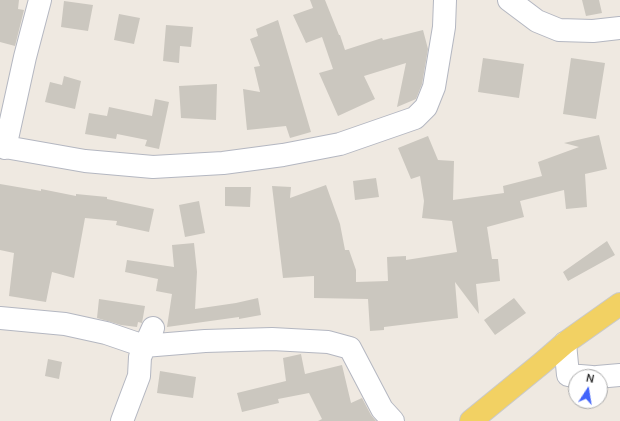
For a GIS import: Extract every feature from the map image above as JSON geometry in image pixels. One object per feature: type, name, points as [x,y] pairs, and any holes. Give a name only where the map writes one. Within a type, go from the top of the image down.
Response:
[{"type":"main road","points":[[471,421],[565,343],[620,304]]},
{"type":"street","points":[[40,0],[24,57],[3,147],[85,161],[153,167],[223,163],[283,155],[340,144],[415,118],[426,107],[434,87],[444,27],[445,0]]},
{"type":"street","points":[[509,0],[537,21],[559,30],[593,31],[620,28]]},
{"type":"street","points":[[0,318],[65,324],[106,333],[148,337],[205,340],[272,338],[328,342],[350,348],[382,408],[394,421]]},
{"type":"street","points":[[122,421],[139,376],[140,357],[148,337]]},
{"type":"street","points":[[565,343],[568,375]]},
{"type":"street","points":[[608,376],[620,375]]},
{"type":"building","points":[[0,0],[19,0],[18,9],[24,10],[15,46],[0,42]]},
{"type":"building","points":[[310,0],[325,0],[345,50],[382,38],[383,40],[423,30],[428,49],[422,84],[416,99],[397,107],[406,63],[364,76],[375,99],[338,116],[319,73],[333,69],[322,37],[306,43],[293,15],[313,8]]},
{"type":"building","points":[[582,0],[599,0],[602,13],[586,16]]},
{"type":"building","points":[[64,1],[93,5],[88,31],[61,27]]},
{"type":"building","points":[[119,14],[140,18],[134,44],[114,40]]},
{"type":"building","points":[[278,20],[311,132],[290,138],[286,126],[247,130],[243,89],[260,92],[254,67],[260,66],[250,39],[258,36],[256,29]]},
{"type":"building","points":[[166,25],[193,27],[191,47],[180,46],[179,63],[163,61]]},
{"type":"building","points":[[483,58],[524,64],[519,98],[478,92]]},
{"type":"building","points":[[571,58],[605,63],[596,119],[563,114]]},
{"type":"building","points":[[64,76],[81,81],[75,109],[45,102],[50,82],[62,85]]},
{"type":"building","points":[[217,84],[216,120],[181,118],[179,86]]},
{"type":"building","points":[[155,99],[169,102],[159,149],[145,146],[147,140],[117,134],[116,139],[85,134],[89,113],[107,116],[109,107],[152,116]]},
{"type":"building","points":[[599,135],[607,169],[585,174],[587,207],[566,209],[564,190],[520,201],[524,217],[487,227],[492,259],[498,259],[500,281],[476,284],[479,314],[455,282],[458,318],[384,327],[384,330],[370,331],[368,299],[314,298],[314,276],[283,278],[272,186],[291,187],[290,198],[326,185],[340,224],[345,250],[349,250],[356,270],[356,282],[388,281],[387,257],[406,256],[406,260],[457,252],[452,221],[422,218],[424,201],[420,176],[411,179],[398,148],[428,136],[438,160],[454,161],[453,200],[504,193],[503,186],[542,176],[538,162],[579,147],[564,143]]},
{"type":"building","points":[[376,178],[379,197],[355,200],[353,181]]},
{"type":"building","points":[[0,184],[41,191],[41,189],[76,196],[76,194],[107,197],[107,199],[154,209],[149,232],[116,225],[117,221],[85,218],[74,278],[52,272],[46,302],[9,296],[14,253],[0,250]]},
{"type":"building","points":[[225,187],[251,187],[250,207],[225,206]]},
{"type":"building","points":[[199,201],[205,233],[185,237],[179,205]]},
{"type":"building","points":[[607,241],[615,255],[568,281],[563,272]]},
{"type":"building","points":[[194,243],[197,272],[195,309],[258,298],[261,315],[167,327],[172,294],[156,291],[158,279],[125,272],[127,260],[174,267],[172,245]]},
{"type":"building","points":[[514,298],[526,313],[495,335],[484,320]]},
{"type":"building","points":[[99,299],[145,306],[142,323],[138,322],[137,327],[121,325],[97,318]]},
{"type":"building","points":[[301,354],[305,374],[342,365],[351,403],[362,398],[376,421],[318,421],[322,419],[309,393],[278,399],[279,403],[242,412],[237,393],[286,381],[283,358]]},
{"type":"building","points":[[48,359],[62,362],[59,379],[45,376]]},
{"type":"building","points":[[160,371],[196,377],[193,398],[157,393]]}]
